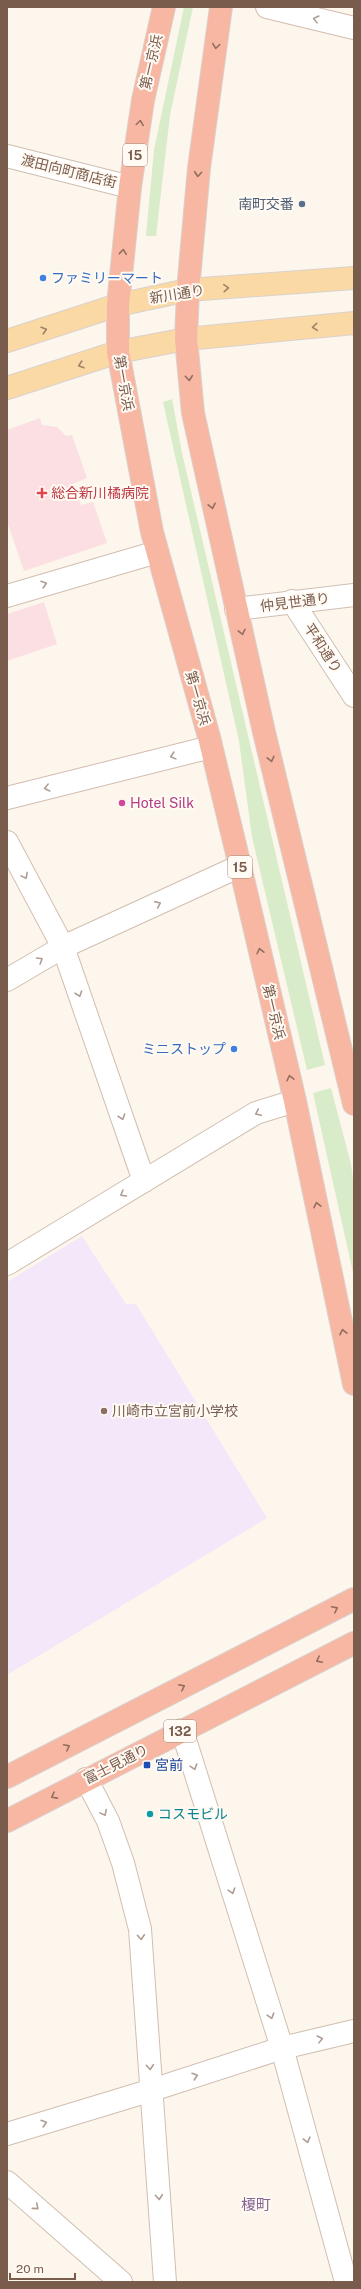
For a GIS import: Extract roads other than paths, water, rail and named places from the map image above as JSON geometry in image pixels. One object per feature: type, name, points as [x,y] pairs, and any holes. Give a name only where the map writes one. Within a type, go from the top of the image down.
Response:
[{"type":"highway","name":"第一京浜","points":[[164,7],[143,100],[130,187],[118,305],[118,352],[157,552],[211,747],[240,866],[295,1101],[354,1384]]},
{"type":"highway","points":[[221,7],[198,168],[188,290],[186,339],[193,413],[236,609],[348,1049],[354,1104]]},
{"type":"highway","name":"132","points":[[7,1777],[354,1599]]},
{"type":"highway","name":"富士見通り","points":[[7,1821],[86,1779],[354,1643]]},
{"type":"main road","name":"新川通り","points":[[7,341],[118,305],[188,290],[354,278]]},
{"type":"main road","points":[[7,388],[118,352],[186,339],[354,323]]},
{"type":"street","points":[[267,7],[354,28]]},
{"type":"street","name":"渡田向町商店街","points":[[7,156],[130,187]]},
{"type":"street","points":[[7,596],[157,552]]},
{"type":"street","name":"仲見世通り","points":[[236,609],[292,601],[354,595]]},
{"type":"street","name":"平和通り","points":[[292,601],[354,696]]},
{"type":"street","points":[[7,798],[211,747]]},
{"type":"street","points":[[7,842],[63,946],[144,1181]]},
{"type":"street","points":[[7,980],[63,946],[240,866]]},
{"type":"street","points":[[7,1264],[256,1113],[295,1101]]},
{"type":"street","points":[[182,1730],[282,2048],[346,2282]]},
{"type":"street","points":[[86,1779],[108,1821],[123,1863],[140,1929],[165,2282]]},
{"type":"street","points":[[7,2134],[152,2090],[282,2048],[354,2030]]},
{"type":"street","points":[[7,2182],[121,2282]]},
{"type":"place","name":"南町交番","points":[[302,204]]},
{"type":"place","name":"ファミリーマート","points":[[43,278]]},
{"type":"place","name":"総合新川橘病院","points":[[42,493]]},
{"type":"place","name":"Hotel Silk","points":[[122,803]]},
{"type":"place","name":"ミニストップ","points":[[234,1049]]},
{"type":"place","name":"川崎市立宮前小学校","points":[[104,1411]]},
{"type":"place","name":"宮前","points":[[147,1765]]},
{"type":"place","name":"コスモビル","points":[[150,1814]]},
{"type":"district","name":"榎町","points":[[256,2204]]}]
